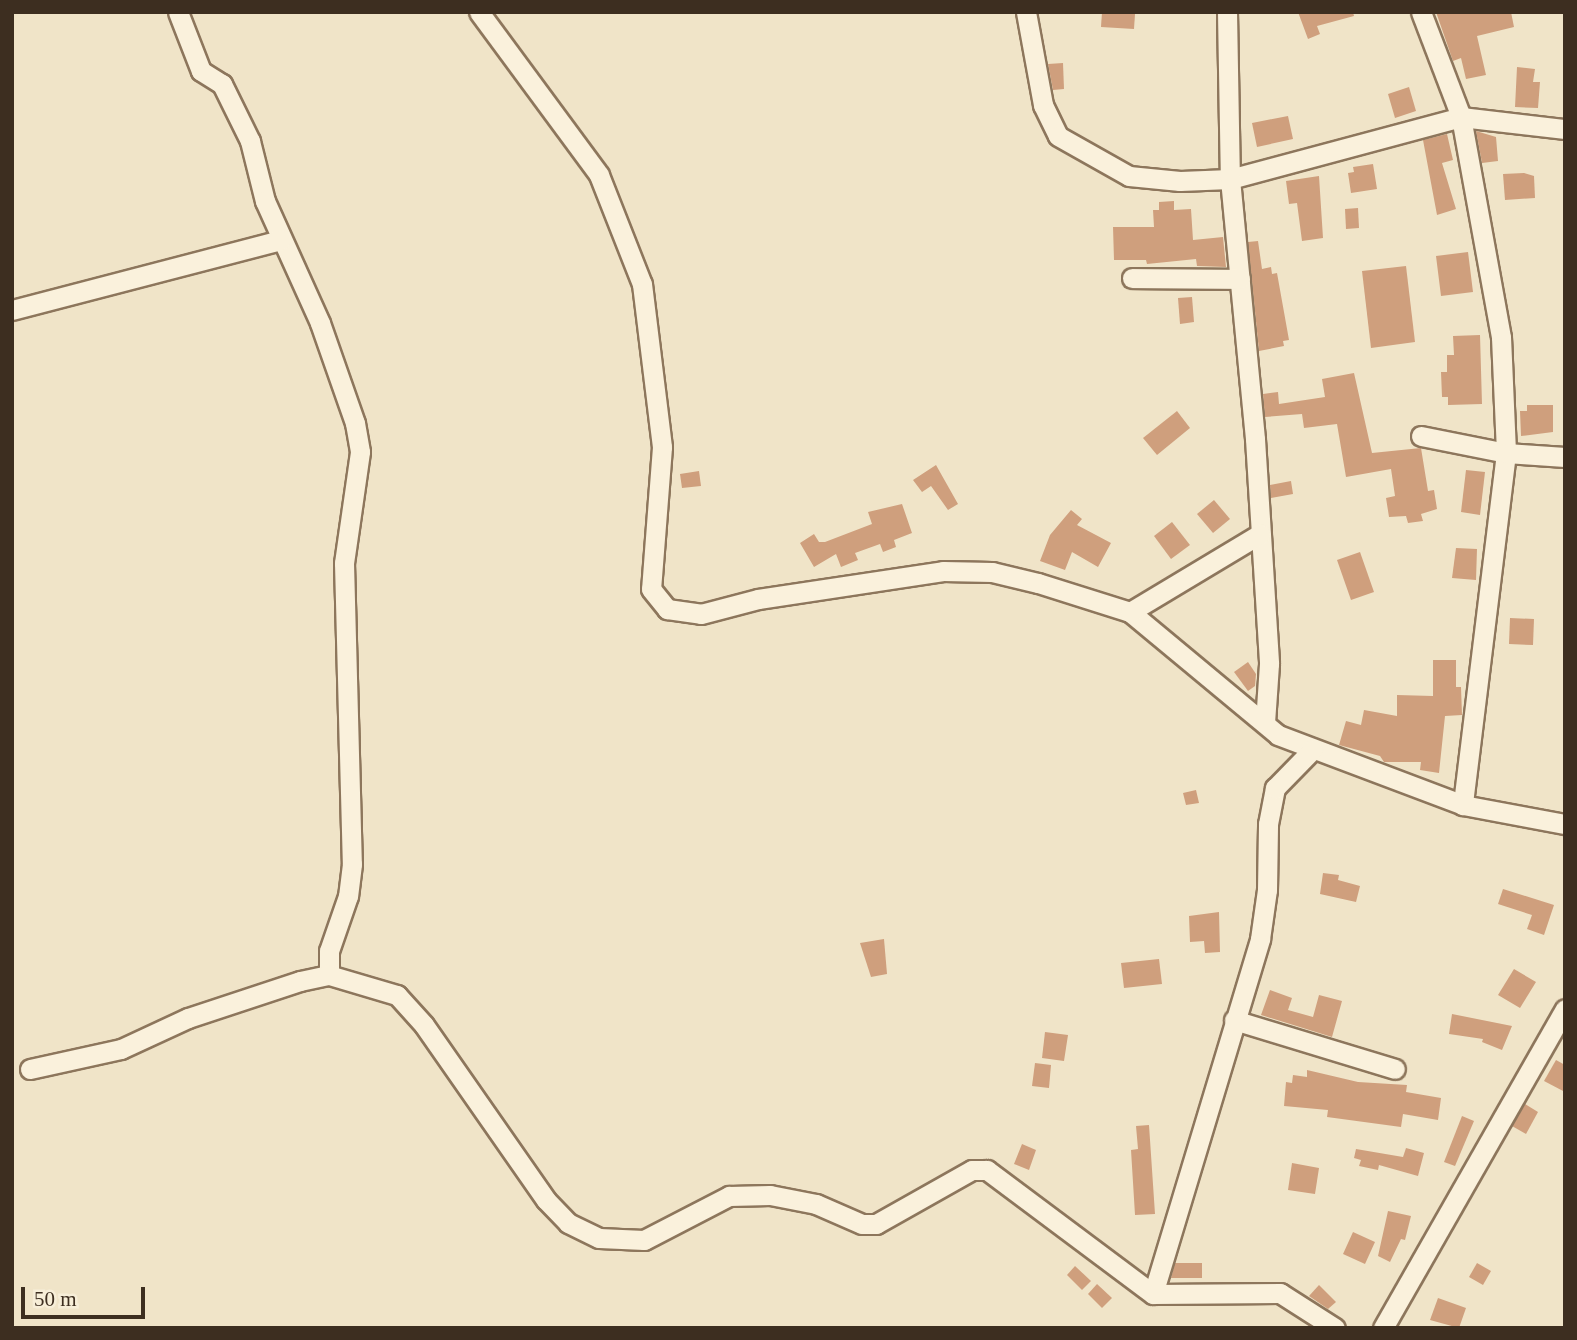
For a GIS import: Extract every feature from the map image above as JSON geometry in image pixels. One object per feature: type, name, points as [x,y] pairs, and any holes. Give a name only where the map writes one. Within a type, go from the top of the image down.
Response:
[{"type":"street","points":[[178,12],[201,71],[222,83],[232,99],[281,240],[320,323],[355,423],[360,452],[344,563],[352,864],[348,896],[329,951],[329,975]]},
{"type":"street","points":[[479,12],[599,175],[642,284],[662,447],[651,589],[667,609],[701,614],[758,600],[943,571],[992,572],[1130,612],[1278,735],[1463,805],[1565,824]]},
{"type":"street","points":[[1026,12],[1043,105],[1058,136],[1129,176],[1230,179],[1461,117],[1565,129]]},
{"type":"street","points":[[1227,12],[1230,179],[1269,664],[1265,723]]},
{"type":"street","points":[[1420,12],[1461,117],[1501,337],[1506,453],[1463,805]]},
{"type":"street","points":[[12,310],[281,240]]},
{"type":"street","points":[[1132,278],[1240,279]]},
{"type":"street","points":[[1421,436],[1506,453],[1565,457]]},
{"type":"street","points":[[1130,612],[1260,534]]},
{"type":"street","points":[[1153,1294],[1260,939],[1267,890],[1268,824],[1275,788],[1313,749]]},
{"type":"street","points":[[30,1069],[121,1049],[188,1018],[329,975],[397,995],[424,1025],[546,1200],[568,1223],[599,1238],[645,1240],[729,1196],[770,1195],[816,1203],[862,1224],[876,1224],[972,1170],[987,1170],[1153,1294],[1280,1293],[1335,1328]]},
{"type":"street","points":[[1390,1325],[1565,1009]]},
{"type":"street","points":[[1234,1020],[1395,1069]]},
{"type":"building","points":[[1102,12],[1135,14],[1134,29],[1101,27]]},
{"type":"building","points":[[1298,12],[1353,12],[1354,16],[1317,26],[1320,34],[1308,39]]},
{"type":"building","points":[[1436,12],[1511,12],[1514,27],[1477,36],[1486,75],[1466,79],[1461,58],[1453,61]]},
{"type":"building","points":[[1063,63],[1064,89],[1053,90],[1048,64]]},
{"type":"building","points":[[1517,67],[1535,69],[1533,82],[1540,82],[1538,108],[1515,107]]},
{"type":"building","points":[[1409,87],[1416,111],[1395,118],[1388,94]]},
{"type":"building","points":[[1288,116],[1293,139],[1257,147],[1252,123]]},
{"type":"building","points":[[1476,131],[1496,137],[1498,161],[1482,163]]},
{"type":"building","points":[[1447,134],[1453,160],[1442,163],[1456,209],[1437,215],[1423,140]]},
{"type":"building","points":[[1373,164],[1377,189],[1351,193],[1348,173],[1354,172],[1353,167]]},
{"type":"building","points":[[1524,173],[1534,176],[1535,198],[1505,200],[1503,174]]},
{"type":"building","points":[[1319,176],[1323,238],[1302,241],[1297,203],[1289,204],[1286,181]]},
{"type":"building","points":[[1174,201],[1174,210],[1191,209],[1193,240],[1223,237],[1226,267],[1197,266],[1196,259],[1147,264],[1146,260],[1114,260],[1113,227],[1154,227],[1153,210],[1159,210],[1159,202]]},
{"type":"building","points":[[1358,208],[1359,228],[1346,229],[1345,209]]},
{"type":"building","points":[[1258,241],[1262,269],[1271,267],[1272,274],[1277,273],[1289,340],[1283,341],[1284,346],[1259,351],[1248,242]]},
{"type":"building","points":[[1468,252],[1473,292],[1441,296],[1436,256]]},
{"type":"building","points":[[1406,266],[1415,342],[1371,348],[1362,271]]},
{"type":"building","points":[[1192,297],[1194,322],[1180,324],[1178,298]]},
{"type":"building","points":[[1480,335],[1482,404],[1448,405],[1448,397],[1442,397],[1441,372],[1447,372],[1447,355],[1454,355],[1453,336]]},
{"type":"building","points":[[1354,373],[1372,453],[1421,448],[1428,491],[1434,490],[1437,509],[1421,514],[1423,521],[1408,523],[1406,516],[1389,517],[1386,498],[1395,496],[1391,469],[1346,477],[1337,424],[1304,428],[1302,414],[1265,417],[1263,394],[1278,392],[1279,404],[1325,397],[1322,379]]},
{"type":"building","points":[[1527,405],[1553,405],[1553,432],[1521,436],[1520,411],[1527,411]]},
{"type":"building","points":[[1177,411],[1190,428],[1157,455],[1143,438]]},
{"type":"building","points":[[936,465],[958,504],[948,510],[931,486],[922,492],[913,480]]},
{"type":"building","points":[[1466,470],[1485,472],[1480,515],[1461,512]]},
{"type":"building","points":[[699,471],[701,486],[682,488],[680,474]]},
{"type":"building","points":[[1291,481],[1293,494],[1271,498],[1270,485]]},
{"type":"building","points":[[1214,500],[1230,519],[1213,533],[1197,514]]},
{"type":"building","points":[[902,504],[912,533],[894,540],[896,547],[883,552],[880,544],[855,553],[858,560],[841,567],[836,554],[814,567],[800,543],[814,534],[819,542],[825,542],[872,524],[868,512]]},
{"type":"building","points":[[1071,510],[1082,519],[1077,525],[1111,543],[1098,567],[1072,552],[1065,570],[1040,561],[1050,535]]},
{"type":"building","points":[[1172,522],[1190,545],[1171,559],[1154,536]]},
{"type":"building","points":[[1456,548],[1477,549],[1476,580],[1452,578]]},
{"type":"building","points":[[1360,552],[1374,592],[1351,600],[1337,560]]},
{"type":"building","points":[[1510,618],[1534,619],[1533,645],[1509,644]]},
{"type":"building","points":[[1433,660],[1456,660],[1456,687],[1461,687],[1462,715],[1445,716],[1439,773],[1420,770],[1421,762],[1384,762],[1380,756],[1339,745],[1346,721],[1361,725],[1364,710],[1397,716],[1397,695],[1433,696]]},
{"type":"building","points":[[1248,662],[1256,674],[1255,686],[1248,691],[1234,672]]},
{"type":"building","points":[[1196,790],[1199,803],[1186,805],[1183,793]]},
{"type":"building","points":[[1323,873],[1339,875],[1338,880],[1360,886],[1356,902],[1320,894]]},
{"type":"building","points":[[1503,889],[1554,905],[1544,935],[1527,929],[1532,915],[1498,904]]},
{"type":"building","points":[[1219,912],[1220,952],[1205,953],[1204,941],[1190,942],[1189,916]]},
{"type":"building","points":[[884,939],[887,974],[871,977],[860,943]]},
{"type":"building","points":[[1159,959],[1162,984],[1124,988],[1121,963]]},
{"type":"building","points":[[1514,969],[1536,982],[1520,1008],[1498,995]]},
{"type":"building","points":[[1270,990],[1292,998],[1288,1010],[1313,1017],[1319,995],[1342,1001],[1332,1037],[1261,1015]]},
{"type":"building","points":[[1452,1014],[1512,1026],[1502,1050],[1482,1042],[1483,1039],[1449,1034]]},
{"type":"building","points":[[1045,1032],[1068,1035],[1064,1061],[1042,1058]]},
{"type":"building","points":[[1556,1060],[1565,1065],[1565,1092],[1544,1081]]},
{"type":"building","points":[[1035,1063],[1051,1065],[1049,1088],[1032,1086]]},
{"type":"building","points":[[1307,1070],[1358,1082],[1407,1085],[1406,1092],[1441,1098],[1438,1120],[1403,1114],[1401,1127],[1327,1117],[1328,1110],[1284,1106],[1286,1082],[1292,1083],[1293,1075],[1307,1077]]},
{"type":"building","points":[[1525,1104],[1538,1112],[1526,1134],[1512,1126]]},
{"type":"building","points":[[1462,1116],[1474,1121],[1455,1166],[1444,1162]]},
{"type":"building","points":[[1149,1125],[1155,1214],[1135,1215],[1131,1150],[1138,1149],[1136,1126]]},
{"type":"building","points":[[1022,1144],[1036,1150],[1029,1170],[1014,1164]]},
{"type":"building","points":[[1406,1148],[1424,1153],[1418,1176],[1379,1165],[1378,1170],[1359,1166],[1361,1160],[1354,1158],[1356,1149],[1403,1157]]},
{"type":"building","points":[[1292,1163],[1319,1168],[1315,1194],[1288,1190]]},
{"type":"building","points":[[1388,1211],[1411,1216],[1405,1240],[1401,1239],[1390,1262],[1378,1256]]},
{"type":"building","points":[[1353,1232],[1375,1242],[1365,1264],[1343,1254]]},
{"type":"building","points":[[1175,1263],[1202,1263],[1202,1278],[1171,1278]]},
{"type":"building","points":[[1477,1263],[1491,1271],[1483,1285],[1469,1277]]},
{"type":"building","points":[[1075,1266],[1091,1281],[1082,1290],[1067,1275]]},
{"type":"building","points":[[1097,1284],[1112,1298],[1102,1308],[1088,1294]]},
{"type":"building","points":[[1319,1285],[1336,1302],[1328,1309],[1309,1296]]},
{"type":"building","points":[[1438,1298],[1466,1308],[1459,1328],[1430,1320]]}]
